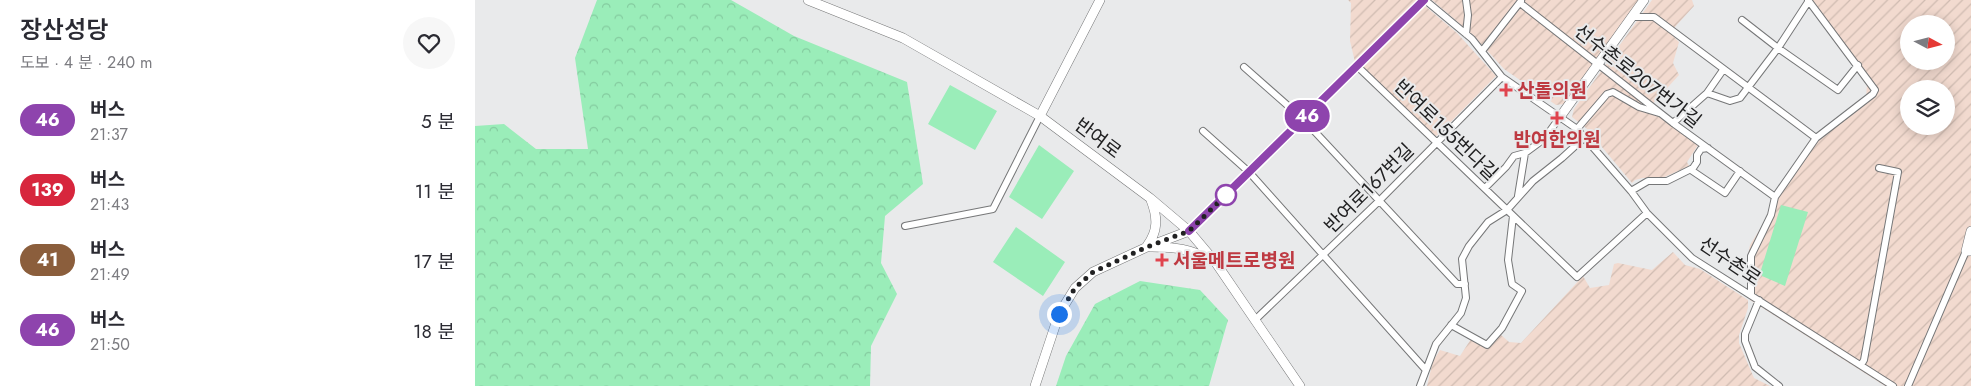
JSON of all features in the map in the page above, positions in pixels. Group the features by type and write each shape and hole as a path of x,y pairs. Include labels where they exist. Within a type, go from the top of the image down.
{"main road":[{"name":"반여로","path":"808,0 903,38 1040,116 1150,198 1189,231 1216,263 1300,386"},
{"path":"1040,116 1100,0"},
{"path":"1560,117 1644,0"},
{"path":"1147,247 1155,236 1156,213 1150,198"},
{"path":"1035,386 1059,314 1075,288 1093,272 1147,247 1189,231"},
{"path":"1969,251 1971,232"},
{"path":"1147,247 1176,247 1195,252 1216,263"}],"street":[{"path":"1189,231 1424,0"},
{"name":"선수촌로","path":"1424,0 1466,34 1502,77 1577,129 1631,190 1647,212 1692,258 1893,386"},
{"path":"1466,0 1468,15 1466,34"},
{"path":"1482,51 1521,1"},
{"name":"선수촌로207번가길","path":"1521,1 1659,113 1775,197"},
{"path":"1707,93 1729,101 1735,101 1740,98 1779,48 1808,1 1874,86 1873,94 1816,138 1775,197 1771,216 1751,256 1751,295"},
{"path":"1632,17 1654,17 1816,138"},
{"path":"1742,20 1838,90 1858,64"},
{"name":"반여로155번다길","path":"1357,66 1577,276 1647,212"},
{"path":"1244,67 1303,119 1457,284 1465,284"},
{"path":"1673,123 1707,93 1723,70"},
{"name":"반여로167번길","path":"1256,319 1379,201 1502,77"},
{"path":"1577,129 1607,94 1613,92 1647,111 1659,113"},
{"path":"905,226 993,209 1040,116"},
{"path":"1485,188 1506,168 1514,156 1525,153 1544,139 1560,117"},
{"path":"1203,131 1249,172 1425,369"},
{"path":"1420,386 1425,369 1432,359 1436,344 1461,313 1466,298 1462,259 1469,246 1488,222 1507,210 1533,181 1563,158 1585,137"},
{"path":"1631,190 1648,181 1667,181 1691,170 1697,162 1697,155 1701,149 1708,148"},
{"path":"1518,196 1525,153"},
{"path":"1861,365 1864,360 1898,172 1879,168"},
{"path":"1691,170 1725,193 1740,172"},
{"path":"1451,325 1487,345 1502,328 1521,291 1512,284 1507,260 1513,216"},
{"path":"1908,386 1969,251"},
{"path":"1759,300 1745,334 1745,341 1755,367 1779,386"}],"shaded area":[{"path":"1348,0 1418,0 1457,33 1496,76 1434,137 1365,69 1355,62 1350,41 1351,3"},
{"path":"1432,0 1639,0 1565,104 1556,105 1504,69 1474,36"},
{"path":"1652,0 1692,0 1694,6 1674,28 1674,37 1679,42 1673,63 1679,75 1648,109 1698,145 1687,162 1689,166 1660,179 1643,178 1632,183 1586,128 1572,117 1574,109"},
{"path":"1806,0 1971,0 1971,386 1885,386 1750,300 1747,261 1750,245 1765,221 1775,193 1823,130 1866,100 1867,84"},
{"path":"1673,252 1685,265 1700,269 1748,300 1748,308 1739,335 1739,343 1754,378 1770,386 1427,386 1433,361 1440,350 1460,356 1471,339 1489,348 1500,334 1509,342 1521,343 1583,276 1590,288 1609,285 1614,264 1618,263 1652,270"}],"green space":[{"path":"597,0 731,0 794,36 907,82 923,184 885,216 881,263 897,294 871,346 870,386 475,386 475,126 504,124 536,149 588,149 575,58"},
{"path":"950,85 997,111 975,150 928,124"},
{"path":"1039,145 1074,171 1042,219 1009,197"},
{"path":"1781,205 1808,212 1785,286 1762,276 1761,270"},
{"path":"1016,227 1065,262 1043,296 993,262"},
{"path":"1140,281 1200,290 1228,320 1209,386 1056,386 1066,356 1095,304"}],"bus line":[{"name":"46","path":"1189,231 1424,0"}],"place":[{"name":"산돌의원","path":"1506,90"},
{"name":"반여한의원","path":"1557,118"},
{"name":"서울메트로병원","path":"1162,260"}],"route":[{"path":"1059,314 1075,288 1093,272 1147,247 1189,231 1226,195"}]}
